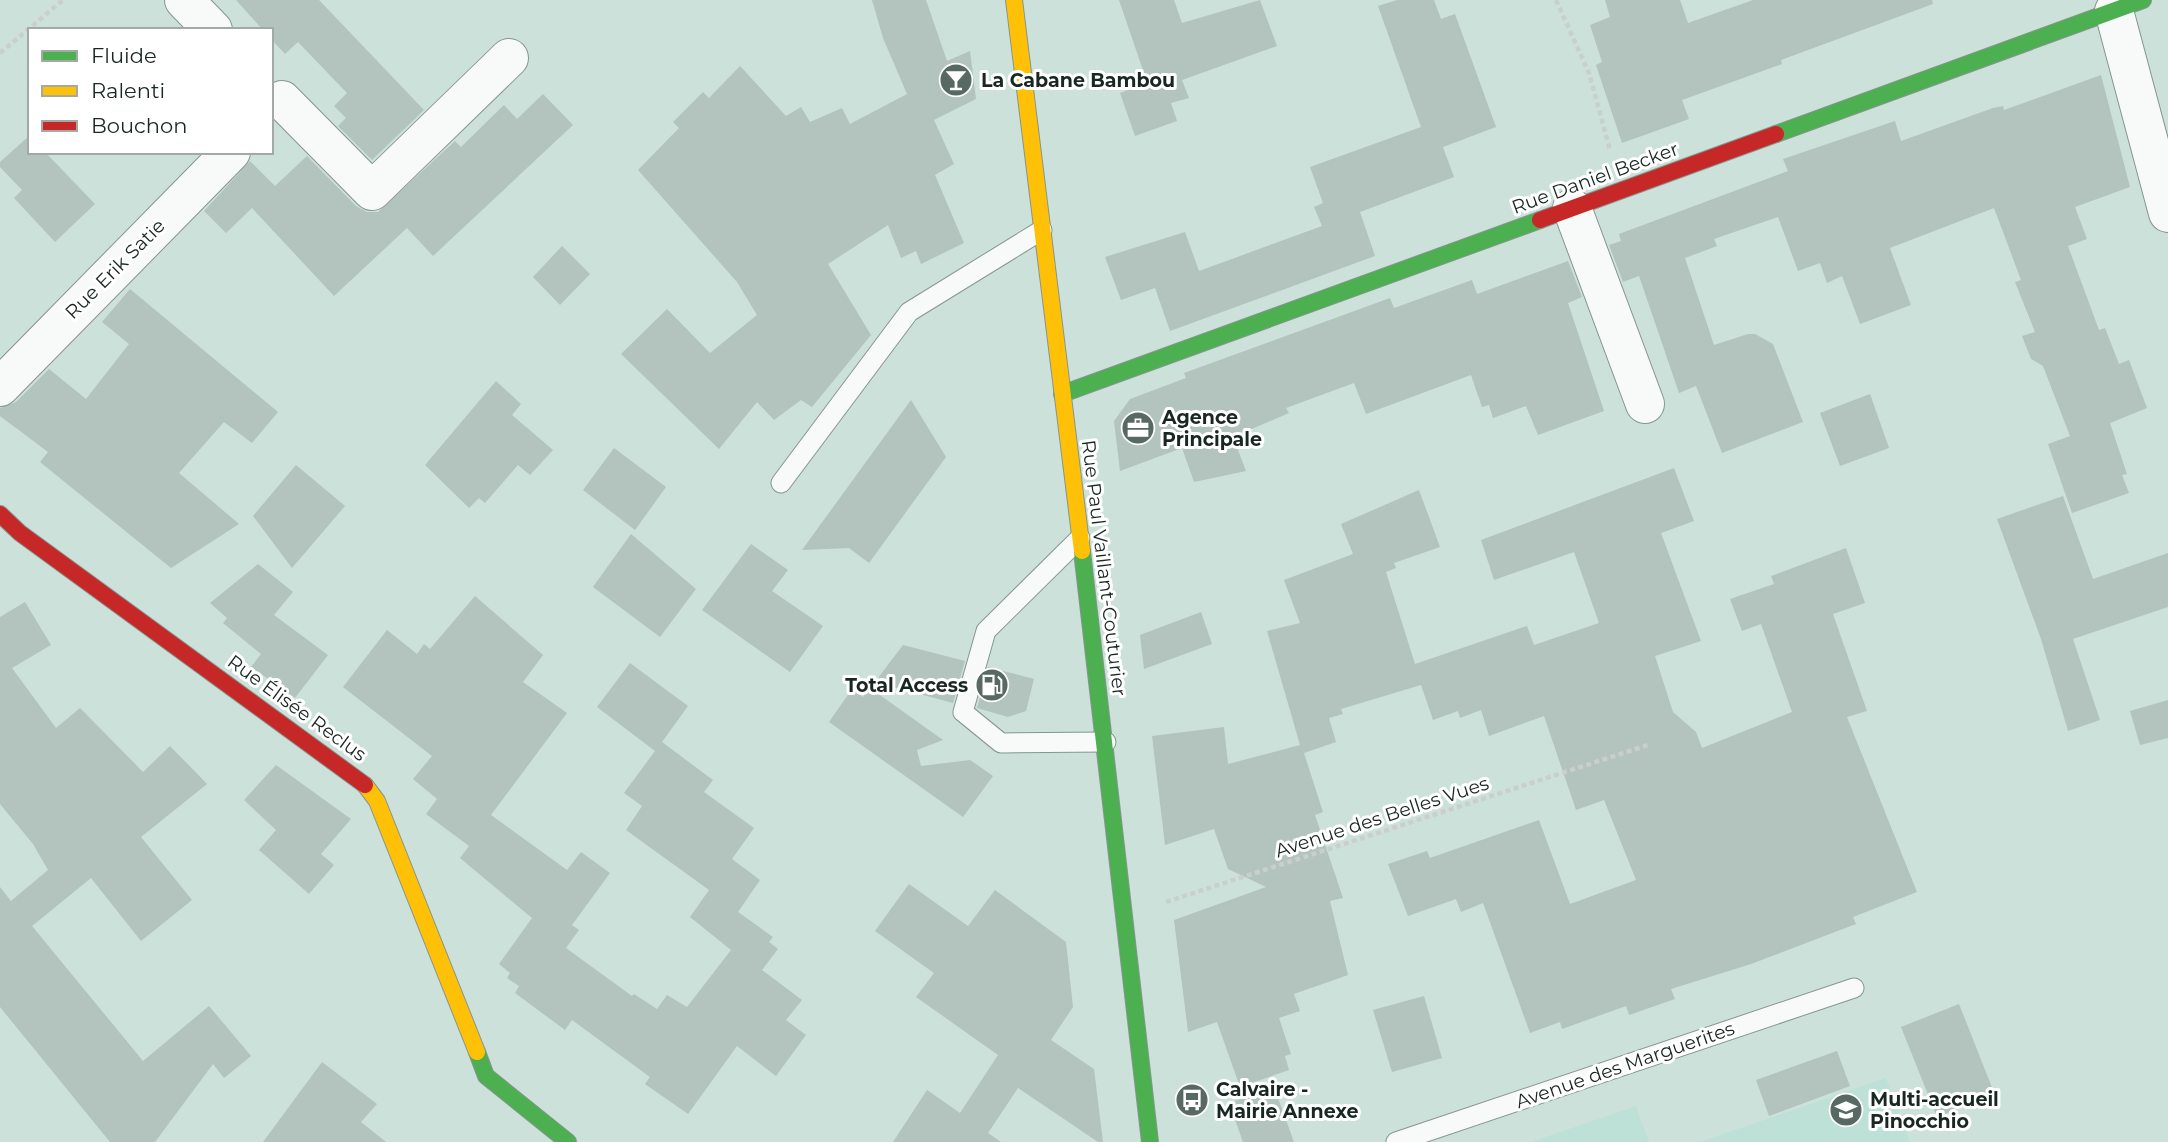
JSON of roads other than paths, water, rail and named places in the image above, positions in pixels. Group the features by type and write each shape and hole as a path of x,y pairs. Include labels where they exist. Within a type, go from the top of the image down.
{"street":[{"path":"184,0 211,28"},
{"name":"Rue Paul Vaillant-Couturier","path":"1014,0 1106,741 1150,1142"},
{"path":"2128,5 2168,213"},
{"name":"Rue Daniel Becker","path":"1062,394 2128,5"},
{"path":"275,100 372,191 509,58"},
{"name":"Rue Erik Satie","path":"0,387 229,154"},
{"path":"1572,208 1645,404"},
{"name":"Rue Élisée Reclus","path":"0,514 20,533 364,783 377,801 486,1076 568,1142"}],"lane":[{"path":"781,483 909,312 1042,230"},
{"path":"1080,538 986,631 963,712 1001,743 1106,741"},
{"name":"Avenue des Marguerites","path":"1396,1142 1854,988"}],"place":[{"name":"La Cabane Bambou","path":"956,80"},
{"name":"Agence Principale","path":"1138,428"},
{"name":"Total Access","path":"992,685"},
{"name":"Calvaire - Mairie Annexe","path":"1192,1100"},
{"name":"Multi-accueil Pinocchio","path":"1846,1110"}]}
